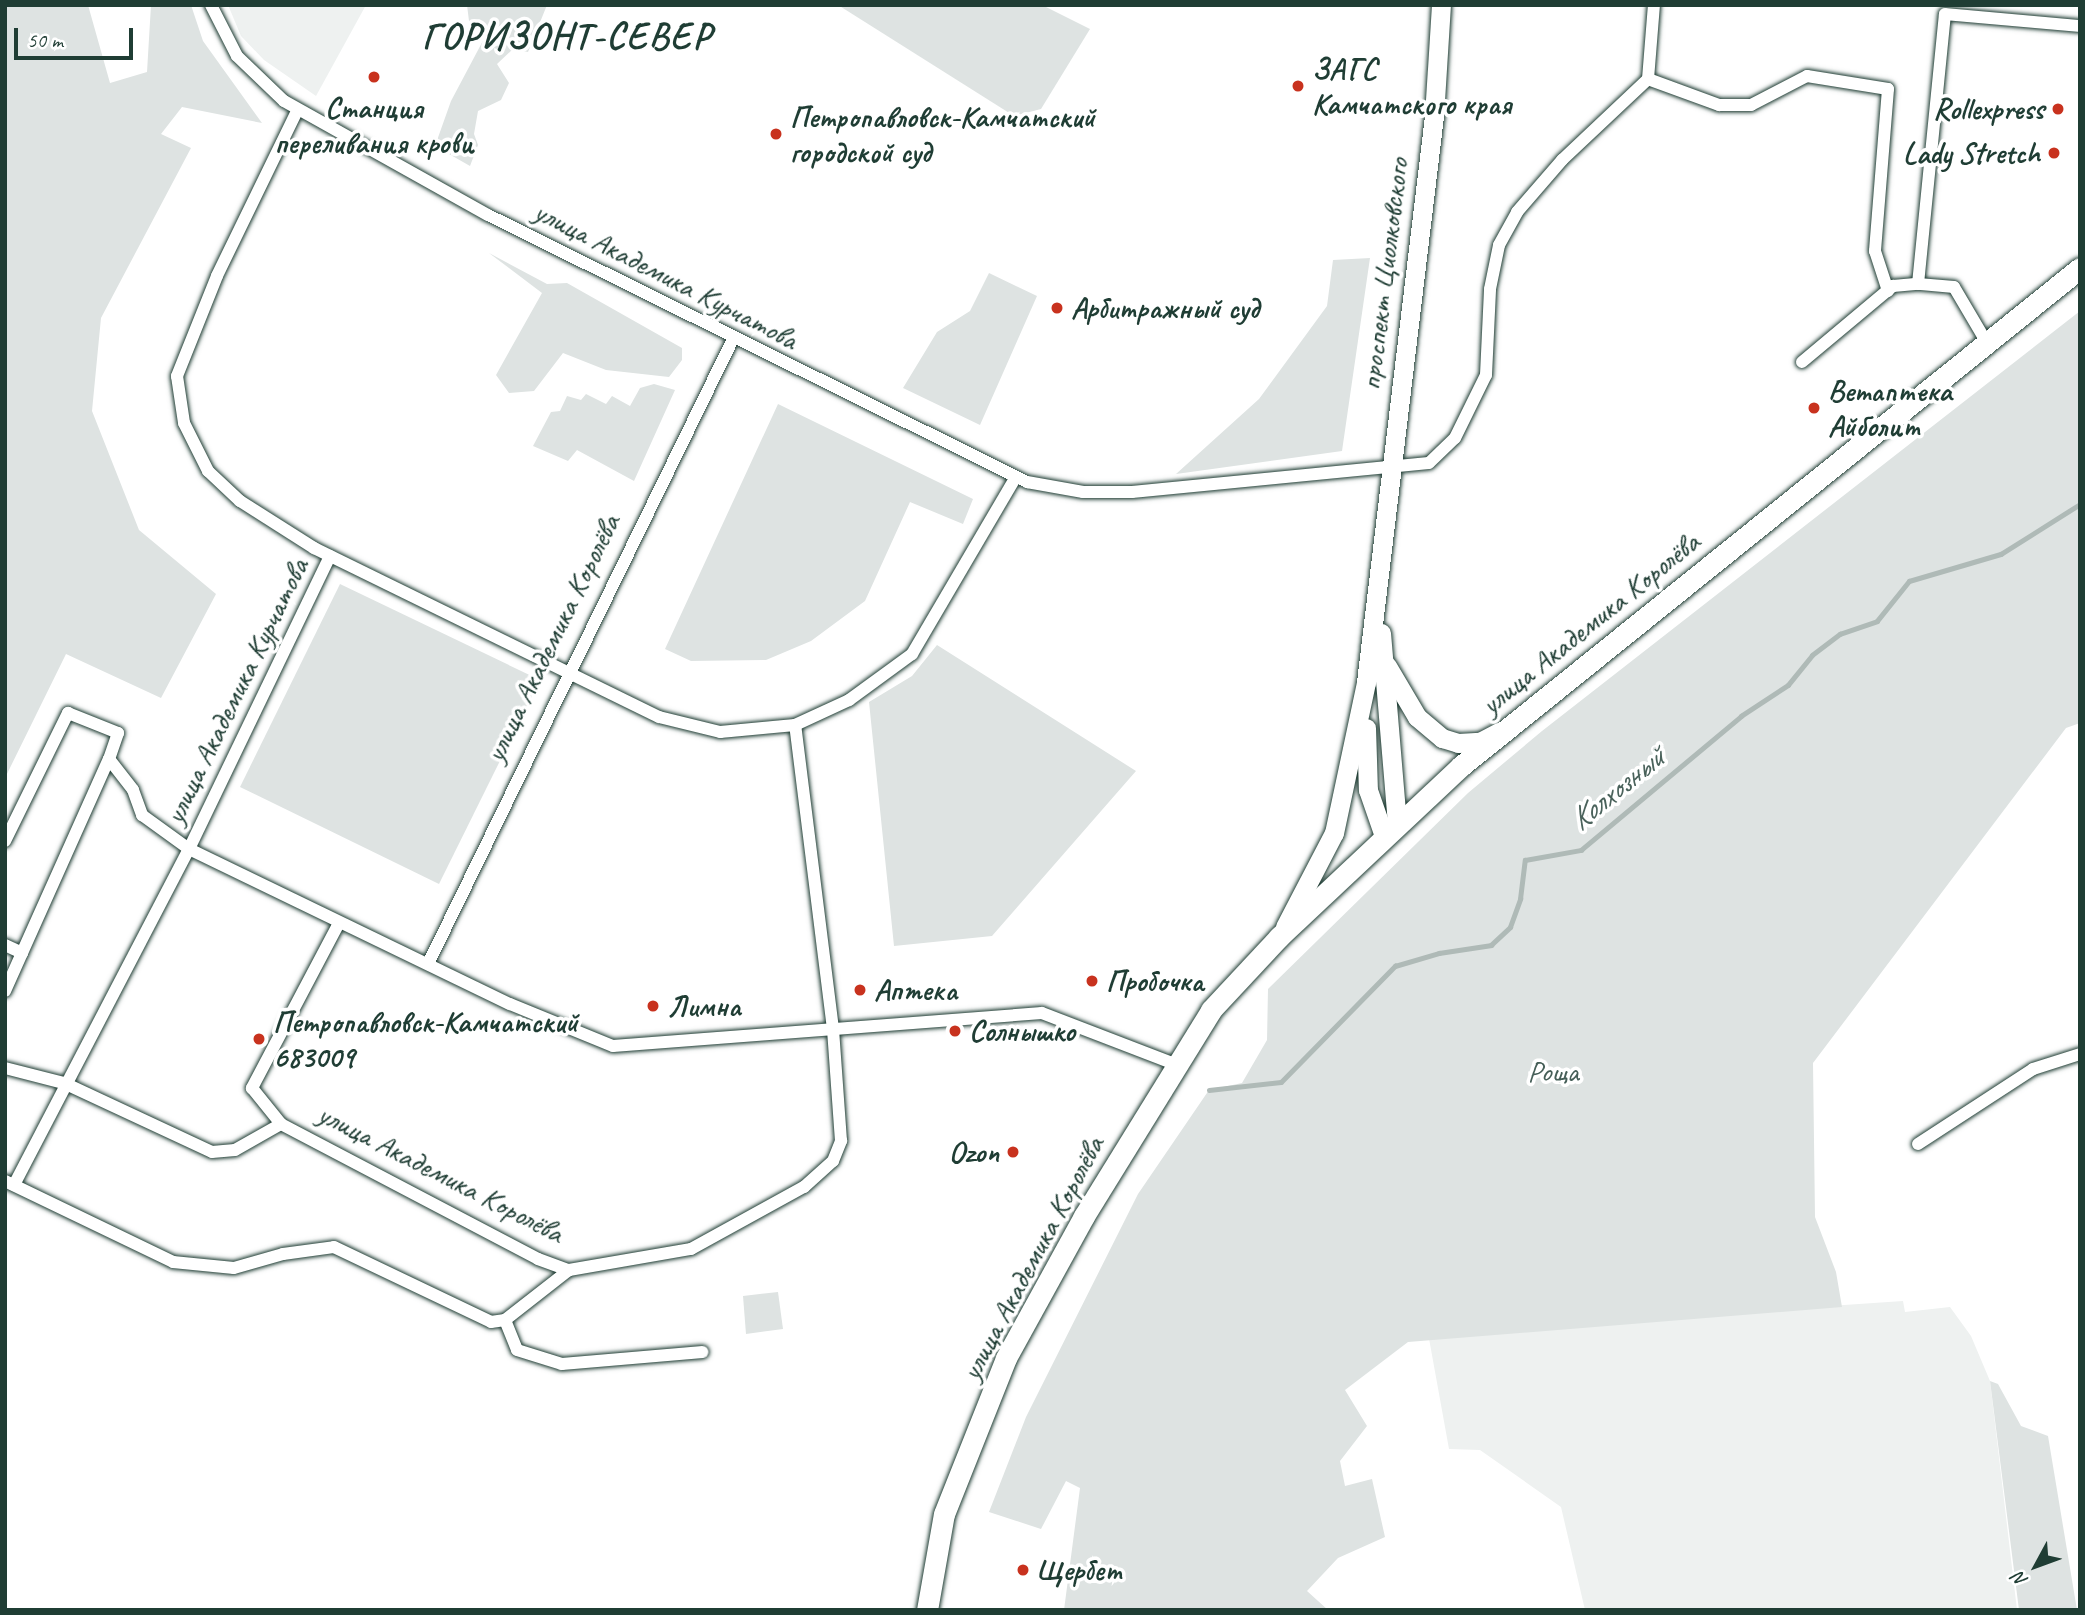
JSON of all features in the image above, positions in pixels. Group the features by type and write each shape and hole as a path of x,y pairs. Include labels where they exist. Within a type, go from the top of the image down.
{"main road":[{"name":"проспект Циолковского","path":"1279,937 1334,834 1366,681 1379,600 1389,466 1434,116 1441,5"},
{"name":"улица Академика Королёва","path":"927,1610 944,1514 1006,1358 1175,1064 1211,1010 1279,937 1390,829 1503,730 2080,268"},
{"name":"проспект Циолковского","path":"1379,600 1390,829"},
{"path":"1383,659 1417,717 1442,738 1458,743 1480,742 1503,730"},
{"name":"проспект Циолковского","path":"1366,681 1368,790 1390,829"}],"street":[{"name":"улица Академика Курчатова","path":"211,5 237,56 297,111 733,340 1016,477 1071,491 1132,492 1389,466"},
{"path":"1389,466 1429,463 1455,438 1486,374 1490,289 1499,245 1517,212 1562,160 1648,79 1654,5"},
{"path":"1918,284 1945,14 2080,26"},
{"path":"1648,79 1719,105 1751,105 1807,76 1888,89 1875,251 1888,290"},
{"name":"улица Академика Курчатова","path":"297,111 217,276 177,376 184,423 208,471 240,501 330,556 659,717 720,732 795,725 849,700 912,654 1016,477"},
{"path":"1802,362 1888,290 1918,284 1954,288 1987,342"},
{"name":"улица Академика Королёва","path":"428,964 568,671 733,340"},
{"name":"улица Академика Курчатова","path":"330,556 189,849 10,1183 173,1262 234,1268 283,1254 334,1247 491,1322 505,1320"},
{"path":"5,841 68,713 118,733 109,760 5,991"},
{"name":"улица Академика Королёва","path":"281,1125 538,1259 569,1270 691,1249 804,1187 833,1161 841,1140 833,1029 795,725"},
{"path":"109,760 133,790 142,815 189,849"},
{"name":"улица Академика Курчатова","path":"189,849 339,923"},
{"path":"5,1068 64,1083 212,1152 235,1150 281,1125 252,1088 339,923 613,1046 1042,1013 1175,1064"},
{"path":"5,945 22,953"},
{"path":"1918,1144 2033,1069 2080,1054"},
{"path":"569,1270 505,1320 517,1350 562,1364 702,1352"}],"shaded area":[{"path":"228,5 366,5 316,96 264,60 241,36"},
{"path":"1903,1301 1905,1312 1950,1307 1971,1336 1990,1381 2017,1610 1585,1610 1561,1507 1480,1450 1449,1449 1428,1333"}],"green space":[{"path":"5,5 88,5 110,83 147,72 151,5 191,5 203,41 262,123 182,107 161,134 191,148 101,318 92,411 139,530 216,594 161,698 66,654 5,778"},
{"path":"467,5 547,5 528,52 513,49 497,64 509,83 501,100 478,111 474,134 478,145 470,166 435,146 451,101 486,35 469,21"},
{"path":"838,5 1042,5 1090,29 1041,109 1014,116"},
{"path":"489,253 547,284 567,283 682,348 682,360 669,377 606,370 563,353 534,391 509,393 496,375 542,293"},
{"path":"1370,258 1342,451 1176,474 1259,399 1327,306 1333,260"},
{"path":"989,273 1037,296 980,425 903,388 937,332 970,311"},
{"name":"Роща","path":"2080,311 2080,723 2066,728 1813,1063 1815,1217 1836,1272 1842,1307 1408,1342 1345,1390 1367,1426 1340,1461 1345,1486 1372,1479 1385,1537 1338,1558 1307,1591 1328,1610 1064,1610 1080,1488 1066,1481 1041,1529 989,1512 1026,1417 1138,1194 1209,1090 1242,1083 1267,1040 1268,989 1468,793 1542,731"},
{"path":"654,384 675,390 634,481 577,450 568,461 533,446 551,412 560,411 567,396 581,400 586,394 606,404 612,396 630,406 640,388"},
{"path":"778,404 973,499 963,524 910,502 865,601 811,641 766,660 691,661 665,649"},
{"path":"340,584 540,680 439,884 240,787"},
{"path":"937,645 1136,771 992,936 894,946 869,702 912,676"},
{"path":"778,1292 783,1329 746,1334 743,1296"},
{"path":"1990,1381 1998,1384 2021,1426 2048,1436 2077,1610 2019,1610"}],"waterway":[{"name":"Колхозный","path":"1209,1090 1281,1082 1395,966 1439,953 1491,945 1510,927 1520,899 1525,860 1581,850 1741,716 1788,685 1812,655 1840,634 1877,621 1909,581 2001,554 2080,504"}],"place":[{"name":"Станция переливания крови","path":"374,77"},
{"name":"ЗАГС Камчатского края","path":"1298,86"},
{"name":"Rollexpress","path":"2058,109"},
{"name":"Петропавловск-Камчатский городской суд","path":"776,134"},
{"name":"Lady Stretch","path":"2054,153"},
{"name":"Арбитражный суд","path":"1057,308"},
{"name":"Ветаптека Айболит","path":"1814,408"},
{"name":"Пробочка","path":"1092,981"},
{"name":"Аптека","path":"860,990"},
{"name":"Лимна","path":"653,1006"},
{"name":"Солнышко","path":"955,1031"},
{"name":"Петропавловск-Камчатский 683009","path":"259,1039"},
{"name":"Ozon","path":"1013,1152"},
{"name":"Щербет","path":"1023,1570"}],"district":[{"name":"ГОРИЗОНТ-СЕВЕР","path":"567,36"}]}
